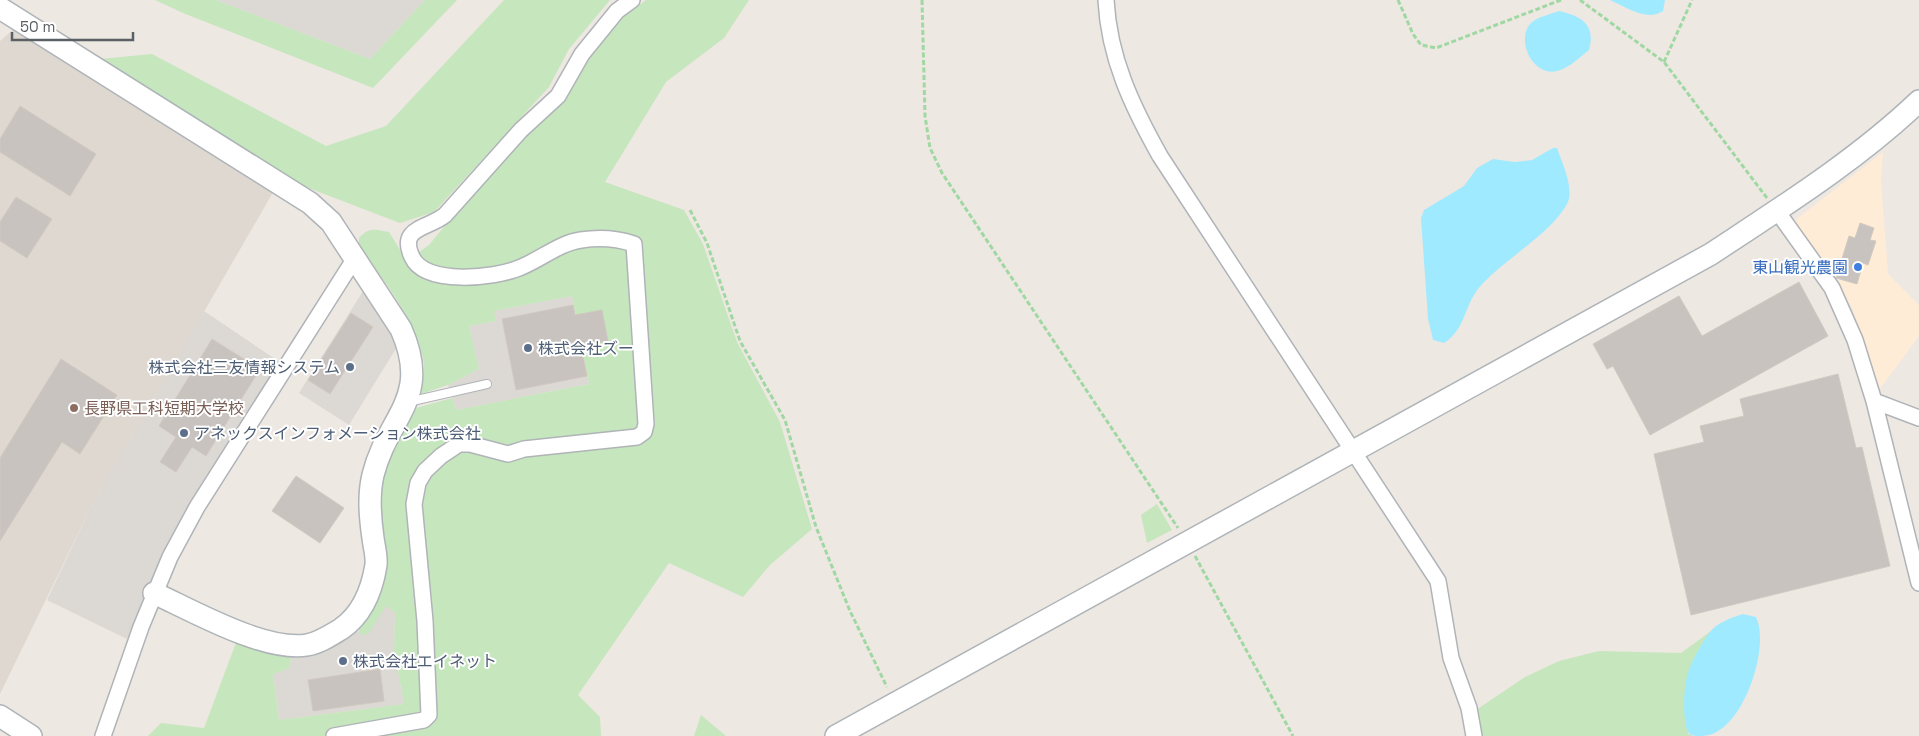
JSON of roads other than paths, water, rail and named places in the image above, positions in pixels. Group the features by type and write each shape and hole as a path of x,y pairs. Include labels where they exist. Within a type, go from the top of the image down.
{"street":[{"path":"3,0 0,6 310,203 331,222 401,329 409,347 411,379 406,403 381,452 373,474 369,498 376,562 372,583 364,605 352,622 329,637 308,645 282,645 234,629 154,593"},
{"path":"334,736 424,720 429,714 425,621 414,504 418,483 425,471 441,456 459,444 470,444 508,454 524,449 637,437 644,432 646,424 634,244 621,239 600,237 579,240 520,268 494,276 438,275 422,270 413,260 408,250 408,238 414,230 435,224 445,215 521,130 558,96 582,54 616,11 632,0"},
{"path":"1106,0 1107,20 1117,66 1135,111 1160,156 1438,581 1452,658 1469,708 1474,736"},
{"path":"836,736 860,730 895,703 1355,452 1711,254 1777,211 1892,126 1919,101"},
{"path":"1777,211 1817,266 1840,304 1855,340 1874,401 1919,583"},
{"path":"103,736 154,593 197,507 355,258"},
{"path":"1874,401 1919,418"},
{"path":"0,716 31,736"}],"lane":[{"path":"406,403 487,384"}],"water":[{"path":"1610,0 1665,0 1663,11 1650,15 1636,12"},
{"path":"1559,11 1574,16 1585,23 1589,28 1591,41 1589,50 1574,62 1561,70 1548,71 1534,63 1529,56 1525,39 1531,23 1540,17"},
{"path":"1553,148 1557,148 1569,184 1570,191 1567,204 1550,226 1499,268 1478,289 1460,325 1451,338 1444,343 1433,340 1428,319 1421,218 1424,210 1464,186 1477,168 1493,159 1515,162 1532,160"},
{"path":"1743,614 1756,617 1760,631 1760,648 1750,688 1741,706 1729,722 1716,732 1702,736 1691,735 1686,725 1684,697 1687,676 1691,665 1703,642 1713,629 1725,621"}],"place":[{"name":"東山観光農園","path":"1858,267"},
{"name":"株式会社ズー","path":"528,348"},
{"name":"株式会社三友情報システム","path":"350,367"},
{"name":"長野県工科短期大学校","path":"74,408"},
{"name":"アネックスインフォメーション株式会社","path":"184,433"},
{"name":"株式会社エイネット","path":"343,661"}]}
